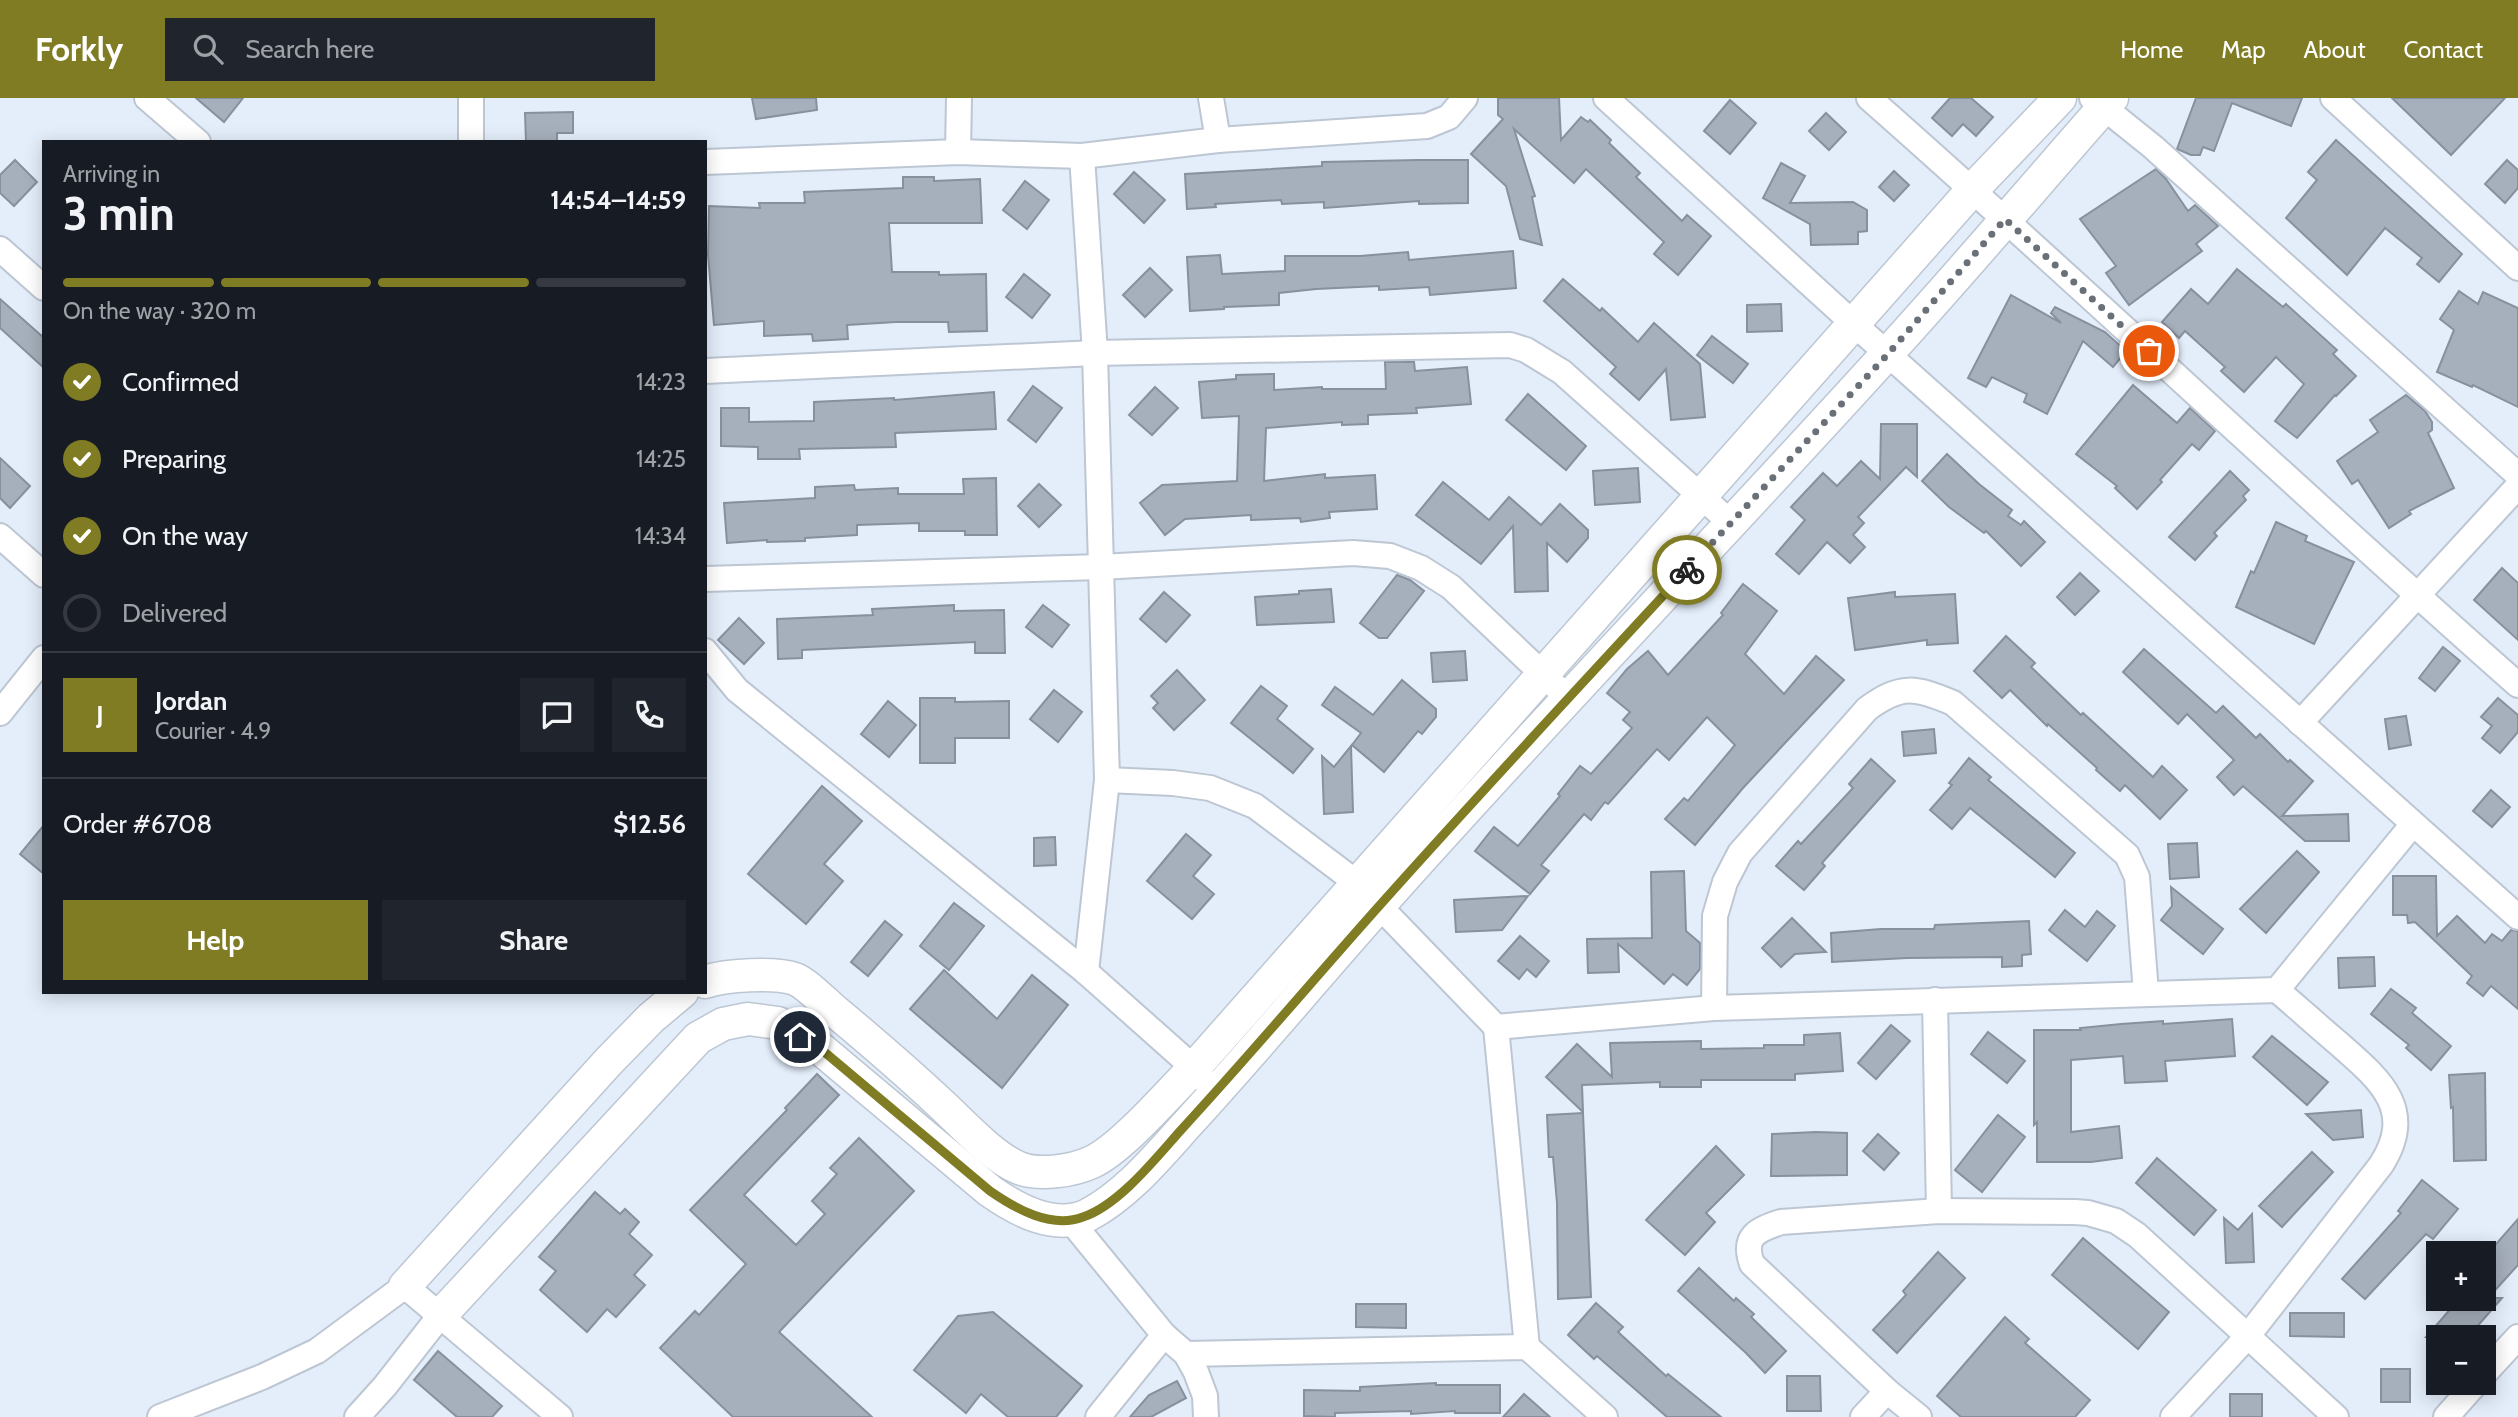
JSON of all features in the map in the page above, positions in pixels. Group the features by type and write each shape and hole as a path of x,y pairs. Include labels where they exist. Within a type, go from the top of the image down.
{"street":[{"path":"147,98 196,140"},
{"path":"471,98 471,140"},
{"path":"958,152 959,98"},
{"path":"1211,98 1217,140"},
{"path":"707,162 958,152 1082,156 1217,140 1427,127 1449,117 1465,98"},
{"path":"1606,98 1854,324 2518,917"},
{"path":"1869,98 1973,189 2518,685"},
{"path":"707,981 749,975 796,979 1012,1164 1022,1169 1053,1171 1074,1168 1096,1160 1126,1136 1194,1068 1973,189 2060,98"},
{"path":"2333,98 2518,268"},
{"path":"357,1417 439,1317 698,1038 723,1024 748,1019 778,1023 822,1050 990,1191 1013,1207 1049,1219 1070,1220 1083,1217 1115,1197 1157,1157 1216,1093 1380,905 1568,698 1888,354 2103,101 2518,475"},
{"path":"1082,156 1095,353 1107,780 1086,972"},
{"path":"0,249 42,286"},
{"path":"707,370 1095,353 1510,345 1526,349 1562,372 1731,523"},
{"path":"2300,723 2518,486"},
{"path":"0,536 42,573"},
{"path":"707,579 1101,567 1353,553 1390,556 1421,568 1451,587 1568,698"},
{"path":"707,653 737,690 1086,972 1194,1068 1216,1093"},
{"path":"0,713 42,660"},
{"path":"1714,1007 1715,916 1725,882 1740,853 1867,709 1886,695 1908,690 1933,694 1953,703 2127,855 2137,877 2146,993"},
{"path":"1107,780 1173,783 1210,788 1255,806 1357,883 1496,1027 1527,1347 1605,1417"},
{"path":"2277,990 2413,824"},
{"path":"1496,1027 1714,1007 2277,990 2373,1074 2388,1091 2396,1116 2396,1132 2381,1165 2247,1337 2173,1417"},
{"path":"160,1417 262,1377 317,1351 405,1286 609,1061 650,1018 680,994"},
{"path":"1934,1000 1939,1211"},
{"path":"1919,1417 1887,1391 1752,1264 1748,1253 1750,1239 1759,1229 1781,1222 1939,1211 2075,1212 2088,1213 2116,1222 2137,1235 2336,1417"},
{"path":"1070,1220 1164,1335 1186,1354 1205,1396 1206,1417"},
{"path":"405,1286 560,1417"},
{"path":"1098,1417 1164,1335"},
{"path":"2496,1361 2518,1336"},
{"path":"1186,1354 1527,1347"},
{"path":"1863,1417 1887,1391"},
{"path":"2446,1417 2465,1395"}],"building":[{"path":"196,98 243,98 224,122"},
{"path":"752,98 816,98 817,110 756,119"},
{"path":"1498,98 1559,98 1561,140 1581,117 1588,122 1590,120 1640,173 1636,177 1682,221 1687,215 1711,236 1678,275 1654,254 1664,242 1586,169 1574,183 1514,129 1535,196 1532,197 1542,245 1520,239 1506,186 1471,154 1503,119 1498,115"},
{"path":"1950,98 1971,98 1993,117 1976,136 1963,124 1952,136 1932,118"},
{"path":"2196,98 2302,98 2291,126 2232,103 2214,151 2203,147 2200,155 2191,155 2177,149"},
{"path":"2392,98 2505,98 2451,155"},
{"path":"1730,100 1756,123 1730,154 1704,131"},
{"path":"573,112 573,133 557,133 557,140 526,140 525,113"},
{"path":"1826,113 1846,132 1829,150 1809,131"},
{"path":"2336,140 2462,254 2439,282 2417,264 2422,258 2385,228 2347,275 2286,218 2317,180 2308,172"},
{"path":"15,160 37,182 14,206 0,193 0,175"},
{"path":"1468,160 1468,203 1419,204 1419,201 1324,208 1324,202 1282,204 1281,200 1215,204 1216,207 1187,209 1185,174 1322,166 1322,162"},
{"path":"2507,160 2518,170 2518,188 2505,203 2485,184"},
{"path":"1781,163 1805,176 1790,203 1853,202 1867,210 1867,231 1858,232 1858,244 1811,245 1810,224 1763,198"},
{"path":"2156,169 2188,211 2195,205 2218,226 2196,244 2202,251 2129,305 2106,273 2116,266 2080,219"},
{"path":"1894,171 1909,185 1894,201 1879,187"},
{"path":"1134,172 1165,200 1144,223 1114,194"},
{"path":"903,177 934,177 934,181 980,179 982,223 889,223 892,272 986,274 987,331 949,332 948,322 896,322 847,325 848,339 813,341 812,334 764,336 764,321 714,325 708,255 709,206 760,208 759,203 805,203 804,192 903,188"},
{"path":"1025,181 1049,200 1027,229 1003,210"},
{"path":"1513,251 1516,288 1430,295 1429,287 1379,290 1379,286 1316,289 1279,293 1279,305 1190,311 1187,257 1220,255 1222,274 1285,271 1285,256 1360,256 1408,252 1409,260"},
{"path":"1150,268 1172,290 1145,317 1123,295"},
{"path":"2237,269 2283,307 2286,304 2337,350 2333,354 2356,376 2335,395 2297,438 2275,421 2304,384 2276,357 2244,392 2221,371 2225,367 2185,331 2179,338 2162,322 2191,289 2208,304"},
{"path":"1024,274 1050,295 1032,318 1006,297"},
{"path":"1563,279 1600,311 1602,308 1638,342 1654,323 1700,364 1705,417 1671,420 1666,369 1639,400 1610,374 1616,367 1544,301"},
{"path":"2459,291 2478,304 2483,292 2518,308 2518,407 2473,385 2472,387 2437,372 2454,330 2440,319"},
{"path":"2011,295 2061,323 2051,313 2055,307 2105,332 2126,351 2113,367 2083,341 2047,414 2024,402 2027,394 1992,377 1986,387 1968,378"},
{"path":"0,299 42,336 42,366 0,328"},
{"path":"1781,304 1782,331 1747,332 1747,305"},
{"path":"1712,336 1748,364 1733,383 1697,355"},
{"path":"1385,362 1414,362 1415,371 1467,367 1471,404 1416,408 1417,413 1368,415 1368,424 1342,425 1342,422 1266,428 1264,481 1325,474 1325,478 1375,475 1377,509 1329,512 1330,518 1301,522 1300,518 1251,520 1251,515 1185,519 1165,535 1140,503 1162,485 1237,481 1239,416 1202,418 1199,382 1236,379 1236,375 1274,374 1274,390 1322,387 1386,389"},
{"path":"2133,385 2177,423 2190,408 2215,431 2199,450 2192,444 2137,509 2115,488 2117,486 2076,454"},
{"path":"1033,386 1062,408 1036,442 1008,420"},
{"path":"1155,387 1178,408 1152,435 1129,415"},
{"path":"994,392 996,429 895,433 896,447 799,449 800,459 758,459 758,447 721,446 721,408 749,408 749,422 814,421 814,402 894,400"},
{"path":"1528,394 1586,446 1566,470 1506,420"},
{"path":"2406,395 2425,411 2432,422 2432,430 2428,433 2454,488 2409,511 2411,514 2389,528 2358,480 2352,484 2337,461 2378,432 2370,420"},
{"path":"1881,424 1917,424 1917,477 1906,467 1858,517 1864,523 1853,535 1865,547 1850,563 1827,542 1799,574 1776,554 1805,520 1791,507 1823,473 1837,486 1861,461 1880,479"},
{"path":"1947,454 2012,510 2008,516 2021,525 2024,521 2045,542 2021,566 1986,531 1984,533 1949,507 1922,481"},
{"path":"0,458 30,486 10,508 0,498"},
{"path":"1638,468 1640,502 1595,505 1593,471"},
{"path":"2230,471 2249,490 2243,496 2246,500 2214,533 2217,536 2195,560 2169,537"},
{"path":"996,478 997,535 965,535 965,531 919,531 919,523 857,525 857,535 805,538 805,541 727,543 724,503 815,498 815,487 854,485 855,490 898,488 898,494 964,494 963,479"},
{"path":"1443,482 1489,520 1509,497 1541,525 1560,504 1588,530 1588,538 1567,562 1547,543 1548,591 1515,592 1513,526 1481,564 1416,515"},
{"path":"1039,484 1061,505 1039,527 1018,506"},
{"path":"2276,522 2307,536 2305,541 2354,562 2314,644 2236,607"},
{"path":"2502,568 2518,583 2518,640 2474,600"},
{"path":"2080,573 2099,591 2075,615 2057,597"},
{"path":"1397,575 1410,580 1424,591 1387,638 1379,638 1360,623"},
{"path":"1743,584 1777,611 1745,654 1784,694 1816,656 1844,680 1743,788 1695,845 1665,819 1684,798 1688,801 1735,745 1707,717 1669,760 1657,749 1591,820 1584,814 1541,865 1549,871 1530,894 1475,851 1494,827 1518,846 1560,796 1558,794 1580,766 1591,774 1632,728 1623,720 1630,712 1607,693 1627,669 1648,651 1668,675 1723,615 1721,613"},
{"path":"1331,589 1334,622 1257,625 1255,597"},
{"path":"1164,592 1190,615 1166,642 1140,619"},
{"path":"1895,592 1895,597 1955,594 1958,643 1927,645 1927,640 1855,650 1848,598"},
{"path":"954,605 954,611 1004,610 1005,653 975,653 975,642 802,650 802,658 778,659 777,619 873,615 872,609"},
{"path":"1043,605 1069,625 1052,647 1026,627"},
{"path":"739,618 764,643 744,664 718,640"},
{"path":"2006,636 2035,663 2031,667 2081,715 2083,713 2153,777 2162,766 2187,790 2160,819 2125,785 2120,791 2010,690 2002,698 1974,671"},
{"path":"2443,647 2460,661 2435,691 2419,678"},
{"path":"2144,649 2216,713 2223,706 2256,738 2260,734 2288,762 2290,760 2313,781 2282,816 2348,814 2349,841 2305,841 2243,786 2234,795 2217,777 2234,760 2187,714 2178,724 2123,672"},
{"path":"1465,651 1467,680 1433,682 1431,653"},
{"path":"1177,670 1205,700 1174,730 1153,708 1158,703 1151,696"},
{"path":"1402,680 1436,709 1436,717 1422,734 1418,731 1384,772 1352,745 1361,733 1322,705 1335,687 1373,715"},
{"path":"1261,686 1287,706 1277,719 1313,749 1293,773 1231,723"},
{"path":"1054,690 1082,712 1058,742 1030,719"},
{"path":"920,698 955,698 955,702 1009,701 1009,738 955,738 955,763 920,763"},
{"path":"2498,698 2518,715 2518,732 2500,753 2482,738 2492,726 2481,717"},
{"path":"888,701 916,725 889,757 861,734"},
{"path":"2406,716 2411,745 2389,749 2385,719"},
{"path":"1934,729 1936,753 1904,756 1902,732"},
{"path":"1351,746 1353,812 1324,814 1322,756 1334,767"},
{"path":"1969,758 1991,777 1988,780 2075,853 2055,877 1970,808 1952,829 1930,810 1952,785 1949,783"},
{"path":"1871,759 1895,781 1822,863 1825,866 1804,890 1776,866 1798,841 1801,844 1853,788 1849,784"},
{"path":"822,786 862,821 824,864 843,881 806,924 748,874"},
{"path":"2491,790 2510,807 2492,827 2473,811"},
{"path":"42,827 42,872 20,854"},
{"path":"1186,834 1211,855 1193,876 1214,894 1192,919 1147,881"},
{"path":"1055,837 1056,865 1034,866 1034,838"},
{"path":"2197,843 2199,877 2170,879 2168,844"},
{"path":"2297,851 2319,872 2266,933 2240,909"},
{"path":"1684,871 1686,931 1700,943 1700,969 1687,985 1673,974 1664,984 1618,944 1619,972 1588,973 1587,939 1652,938 1651,872"},
{"path":"2393,876 2436,876 2437,936 2457,916 2485,943 2492,934 2502,941 2511,930 2518,931 2518,1009 2491,986 2483,996 2467,983 2472,976 2415,922 2408,923 2407,915 2393,915"},
{"path":"2171,887 2223,929 2203,954 2161,920 2172,906"},
{"path":"1528,896 1502,930 1456,932 1454,900"},
{"path":"954,903 984,926 949,970 920,946"},
{"path":"2065,910 2085,927 2097,911 2115,926 2087,961 2049,930"},
{"path":"1792,918 1826,952 1795,954 1781,967 1762,948"},
{"path":"885,921 902,935 868,976 851,962"},
{"path":"2029,921 2031,954 2022,955 2022,966 2002,967 2002,957 1832,962 1831,933 1934,929 1935,925"},
{"path":"1520,936 1549,961 1536,977 1527,969 1519,979 1498,961"},
{"path":"2374,957 2375,986 2339,988 2338,958"},
{"path":"944,970 997,1019 1032,975 1068,1005 1002,1088 910,1009"},
{"path":"2391,989 2416,1008 2412,1013 2451,1046 2431,1070 2406,1048 2409,1045 2371,1014"},
{"path":"2232,1019 2235,1056 2165,1061 2167,1081 2125,1083 2123,1056 2071,1060 2071,1132 2119,1126 2122,1158 2091,1162 2037,1162 2037,1122 2034,1125 2034,1030 2081,1030 2080,1028 2121,1024"},
{"path":"1891,1025 1910,1041 1876,1079 1858,1063"},
{"path":"1988,1032 2025,1061 2007,1083 1971,1054"},
{"path":"1840,1033 1843,1071 1795,1074 1795,1080 1701,1080 1701,1087 1660,1087 1660,1082 1582,1085 1583,1112 1546,1077 1577,1044 1612,1077 1610,1043 1701,1041 1701,1049 1764,1048 1764,1045 1804,1045 1804,1035"},
{"path":"2272,1036 2328,1082 2307,1105 2253,1057"},
{"path":"2485,1073 2486,1160 2454,1161 2453,1107 2451,1108 2449,1075"},
{"path":"817,1074 839,1095 744,1195 796,1245 825,1214 812,1201 837,1174 830,1168 859,1138 914,1191 779,1332 872,1417 733,1417 660,1348 695,1311 699,1315 746,1264 690,1210 787,1110 785,1108"},
{"path":"2361,1110 2363,1137 2333,1140 2306,1114"},
{"path":"1583,1113 1591,1297 1558,1299 1557,1203 1553,1157 1549,1157 1547,1115"},
{"path":"1998,1115 2025,1137 1982,1192 1955,1170"},
{"path":"1847,1133 1847,1175 1771,1176 1772,1134"},
{"path":"1878,1134 1899,1153 1884,1170 1863,1151"},
{"path":"1716,1146 1744,1175 1706,1213 1715,1222 1685,1255 1646,1220"},
{"path":"2312,1152 2333,1172 2282,1227 2259,1206"},
{"path":"2157,1158 2216,1210 2194,1235 2136,1183"},
{"path":"2422,1180 2458,1209 2433,1239 2426,1234 2365,1299 2342,1279 2401,1213 2398,1211"},
{"path":"595,1192 620,1214 625,1209 639,1222 629,1234 652,1255 634,1275 645,1285 616,1317 607,1309 587,1332 540,1290 556,1271 539,1257"},
{"path":"2252,1214 2254,1262 2226,1263 2224,1218 2238,1230"},
{"path":"2518,1219 2518,1265 2496,1289 2496,1244"},
{"path":"2083,1238 2169,1312 2138,1349 2052,1275"},
{"path":"1938,1252 1965,1278 1897,1353 1873,1330 1906,1295 1903,1291"},
{"path":"1699,1268 1734,1301 1736,1298 1754,1314 1751,1317 1786,1351 1765,1373 1678,1291"},
{"path":"1596,1303 1623,1327 1618,1332 1666,1376 1668,1374 1721,1417 1667,1417 1597,1356 1594,1359 1568,1335"},
{"path":"1356,1304 1406,1304 1406,1328 1356,1327"},
{"path":"2449,1311 2491,1311 2478,1325 2436,1325"},
{"path":"993,1312 1082,1386 1056,1417 1008,1417 981,1394 966,1413 914,1370 958,1316"},
{"path":"2290,1313 2344,1313 2344,1337 2290,1336"},
{"path":"2005,1317 2029,1339 2025,1343 2090,1400 2075,1417 1961,1417 1937,1396"},
{"path":"438,1351 502,1406 492,1417 457,1417 414,1380"},
{"path":"2381,1369 2410,1369 2410,1402 2381,1402"},
{"path":"1787,1376 1820,1376 1821,1411 1787,1411"},
{"path":"1177,1381 1186,1398 1151,1417 1130,1417 1149,1395"},
{"path":"1436,1383 1500,1385 1500,1413 1455,1411 1411,1414 1411,1411 1335,1413 1335,1417 1304,1416 1304,1390 1360,1391 1360,1387"},
{"path":"1524,1394 1550,1417 1503,1417"},
{"path":"2230,1394 2262,1394 2262,1417 2230,1417"}],"way so far":[{"path":"1687,570 1888,354 2005,219 2149,351"}],"route":[{"path":"800,1037 822,1050 876,1093 990,1191 1013,1207 1049,1219 1070,1220 1094,1212 1115,1197 1157,1157 1380,905 1687,570"}]}
